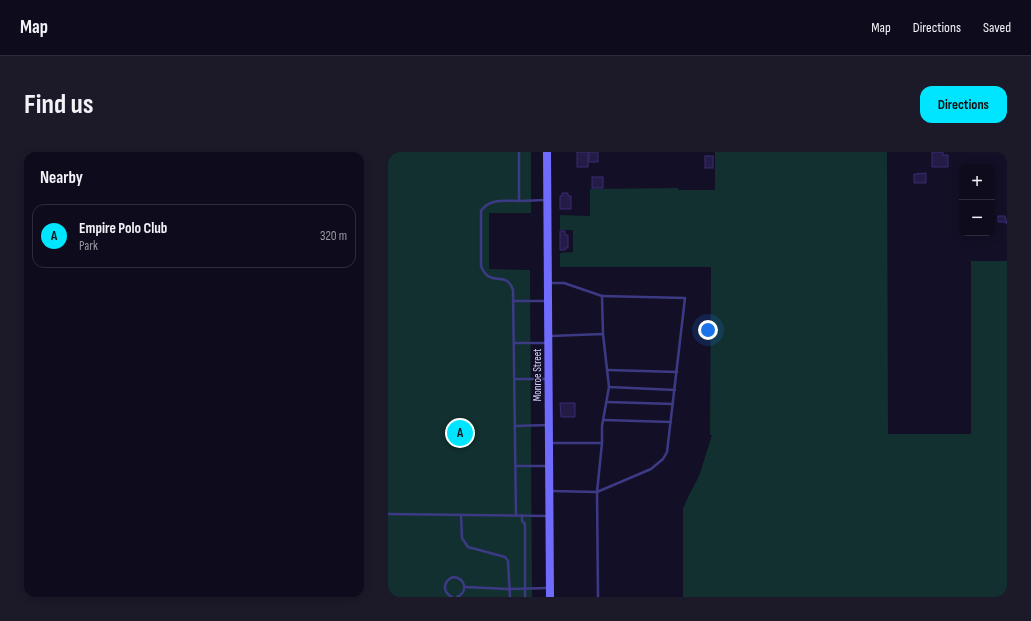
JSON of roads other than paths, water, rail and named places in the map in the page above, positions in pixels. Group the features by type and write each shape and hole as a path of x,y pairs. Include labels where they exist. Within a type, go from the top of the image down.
{"main road":[{"name":"Monroe Street","path":"547,152 550,597"}],"lane":[{"path":"519,152 519,201"},
{"path":"516,515 514,290 512,285 505,280 487,277 484,274 481,266 481,211 484,206 490,202 548,200"},
{"path":"548,283 564,283 602,296 685,298 667,452 657,464 644,474 624,480 597,492 549,491"},
{"path":"598,597 597,492 609,386 603,334 602,296"},
{"path":"514,301 548,301"},
{"path":"514,343 603,334"},
{"path":"608,370 677,372"},
{"path":"514,379 548,379"},
{"path":"609,386 675,390"},
{"path":"607,402 673,404"},
{"path":"604,420 671,422"},
{"path":"515,426 549,425"},
{"path":"549,443 602,443"},
{"path":"516,466 549,466"},
{"path":"388,514 549,516"},
{"path":"461,515 462,538 468,546 505,557 508,561 510,597"},
{"path":"522,515 522,521 525,524 525,597"},
{"path":"452,597 448,595 445,590 445,584 450,579 456,577 462,581 465,587 463,593 457,597"},
{"path":"465,587 509,589 550,588"}],"place":[{"name":"Empire Polo Club","path":"460,433"}]}
